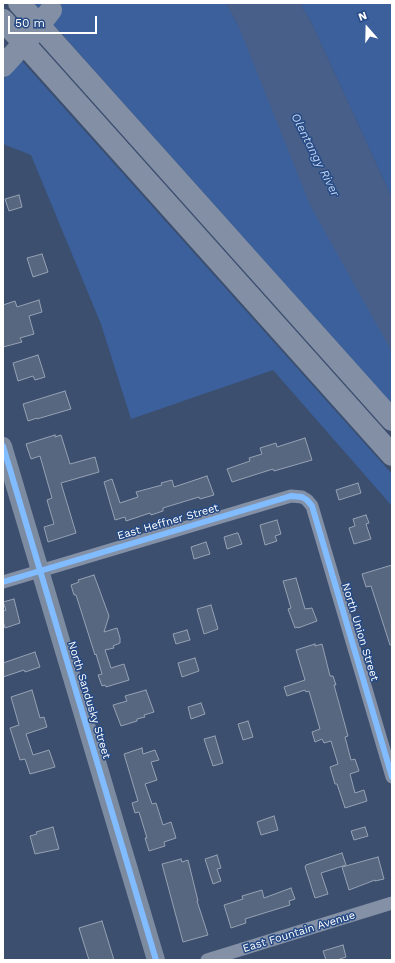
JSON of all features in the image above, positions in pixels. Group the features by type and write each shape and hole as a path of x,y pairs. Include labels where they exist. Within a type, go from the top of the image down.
{"highway":[{"path":"19,3 392,420"},
{"path":"3,66 34,32 52,6"},
{"path":"3,20 392,455"}],"street":[{"name":"North Sandusky Street","path":"3,446 156,960"},
{"name":"East Heffner Street","path":"3,582 291,496 302,497"},
{"name":"North Union Street","path":"302,497 312,506 392,777"},
{"name":"East Fountain Avenue","path":"207,960 392,903"}],"shaded area":[{"path":"34,3 42,3 55,20 61,3 226,3 238,25 392,352 392,404"},
{"path":"300,3 392,3 392,198 312,24"},
{"path":"22,61 392,474 392,506 273,370 131,419 101,324 31,155 3,144 3,79"}],"water":[{"name":"Olentangy River","path":"226,3 300,3 312,24 392,198 392,352 310,205 238,25"}],"building":[{"path":"19,195 22,207 9,211 5,199"},
{"path":"42,254 48,272 33,277 27,258"},
{"path":"39,300 42,312 29,316 34,334 20,338 22,342 3,347 3,305 15,301 17,307"},
{"path":"38,355 45,377 35,380 33,376 18,381 13,363"},
{"path":"65,391 71,409 28,421 23,404"},
{"path":"55,435 55,437 61,435 70,464 95,457 99,472 61,483 76,533 48,542 44,527 54,524 47,500 52,498 40,456 31,459 26,444"},
{"path":"305,438 312,460 274,471 273,469 232,482 227,469 250,461 249,458 262,454 260,448 276,443 277,447"},
{"path":"207,476 214,495 200,499 199,497 163,508 163,511 151,515 150,513 126,521 125,517 115,520 104,482 112,479 120,503 138,497 136,492 162,485 161,483 172,480 174,487"},
{"path":"358,483 361,493 339,500 336,490"},
{"path":"366,515 369,523 366,524 371,539 354,544 349,528 355,526 353,519"},
{"path":"277,520 281,534 275,536 277,541 265,545 260,525"},
{"path":"238,533 242,544 227,549 224,537"},
{"path":"206,542 210,554 194,559 191,547"},
{"path":"392,565 392,645 390,645 371,586 366,587 362,574"},
{"path":"94,575 109,616 104,632 117,628 120,638 120,643 113,646 114,648 105,650 111,668 124,664 129,680 106,687 105,685 102,686 98,675 102,674 76,595 74,595 71,585 79,582 78,580"},
{"path":"296,578 305,609 312,608 317,621 298,628 295,628 288,609 291,608 283,581"},
{"path":"14,599 20,623 5,628 3,611 6,610 3,602"},
{"path":"211,605 218,629 204,634 197,609"},
{"path":"187,630 190,640 176,644 173,634"},
{"path":"315,644 315,646 322,644 330,676 333,676 336,685 334,685 348,736 345,737 351,760 355,759 359,771 350,774 355,793 364,790 367,801 345,808 330,767 338,764 331,741 324,743 322,739 315,742 312,732 320,729 309,691 306,692 305,690 287,696 284,687 305,680 296,650"},
{"path":"35,652 40,667 25,672 24,670 3,677 3,663"},
{"path":"195,658 199,671 182,677 178,663"},
{"path":"32,690 40,718 44,717 47,727 26,734 33,755 49,750 55,767 30,774 25,759 20,760 10,728 19,725 11,697"},
{"path":"146,690 154,712 144,715 145,717 137,719 137,721 121,726 113,705 127,701 125,696"},
{"path":"201,703 205,714 191,719 188,707"},
{"path":"248,721 253,737 243,740 238,724"},
{"path":"215,736 223,763 213,766 204,739"},
{"path":"142,748 143,754 155,750 159,760 151,762 157,780 145,784 152,804 156,803 163,825 171,822 176,838 164,842 165,846 149,851 145,838 147,838 139,812 135,813 132,803 138,801 124,754"},
{"path":"274,816 278,830 261,835 257,822"},
{"path":"53,827 59,849 35,854 30,836 37,834 36,832"},
{"path":"365,827 368,836 354,840 351,831"},
{"path":"342,853 346,865 321,873 328,894 315,898 305,867 306,865"},
{"path":"217,855 221,868 217,869 221,881 213,884 205,859"},
{"path":"378,857 384,879 375,880 349,890 342,867"},
{"path":"181,859 182,862 188,860 197,901 208,935 183,942 162,864"},
{"path":"291,888 295,899 289,901 290,905 245,919 246,923 231,928 224,905 243,899 242,896 262,890 264,898"},
{"path":"102,921 114,960 89,960 79,928"},
{"path":"343,945 346,957 337,960 326,960 323,951"}],"cycle path":[{"path":"3,446 156,960"},
{"path":"3,582 291,496 302,497 312,506 392,777"}]}
